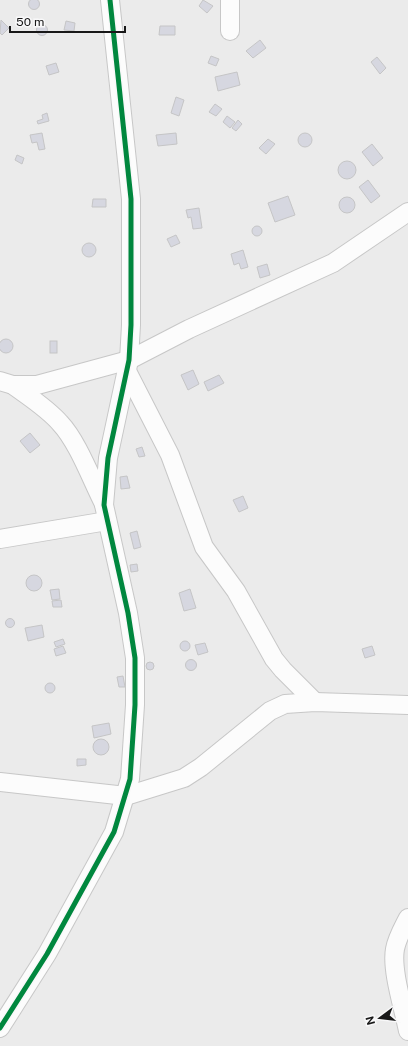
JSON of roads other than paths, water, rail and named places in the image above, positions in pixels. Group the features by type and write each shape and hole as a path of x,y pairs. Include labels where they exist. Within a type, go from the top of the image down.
{"street":[{"path":"106,513 108,458 128,365 131,199 110,0"},
{"path":"230,0 230,31"},
{"path":"7,383 37,385 128,365 189,329 333,263 408,212"},
{"path":"128,365 170,455 204,547 236,591 274,659 315,702"},
{"path":"0,1028 47,954 114,832 130,779 135,705 135,658 128,613 106,513 74,444 62,425 50,412 7,383"},
{"path":"0,539 106,513"},
{"path":"0,782 126,796 184,778 201,767 270,711 285,704 315,702 408,705"},
{"path":"408,918 399,936 395,950 395,968 408,1031"}]}
